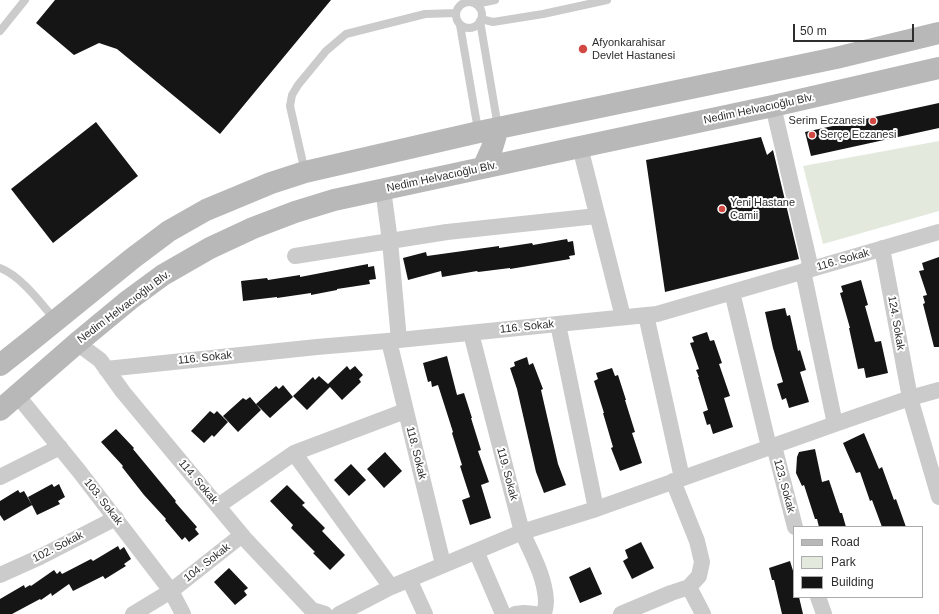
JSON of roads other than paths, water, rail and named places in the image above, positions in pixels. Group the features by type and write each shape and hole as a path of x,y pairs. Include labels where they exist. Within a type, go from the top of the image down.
{"main road":[{"path":"0,365 133,258 169,231 206,210 271,183 305,172 488,130 836,58 939,33"},
{"name":"Nedim Helvacıoğlu Blv.","path":"0,410 129,300 163,276 210,248 253,228 295,212 334,200 383,189 773,106 939,68"},
{"path":"483,168 492,148 488,130"}],"street":[{"path":"773,106 807,270 835,424"},
{"path":"580,147 623,317"},
{"name":"118. Sokak","path":"383,189 390,241 394,341 406,411 443,564"},
{"path":"295,256 447,232 597,216"},
{"name":"116. Sokak","path":"106,369 657,314 939,232"},
{"name":"124. Sokak","path":"882,248 910,398 939,497"},
{"name":"123. Sokak","path":"732,292 771,446 795,526"},
{"path":"621,614 689,587 699,576 702,562 678,479 646,315"},
{"path":"558,324 596,509"},
{"name":"119. Sokak","path":"471,333 522,532 543,584 546,603 544,614"},
{"name":"114. Sokak","path":"77,343 100,360 123,392 242,535 316,613"},
{"path":"339,614 391,587 522,532 596,509 771,446 910,398 939,390"},
{"name":"103. Sokak","path":"17,395 116,518 171,591 183,614"},
{"path":"218,506 294,453 406,411"},
{"path":"0,477 60,447"},
{"path":"294,453 391,587"},
{"name":"102. Sokak","path":"0,574 40,557 116,518"},
{"name":"104. Sokak","path":"133,614 171,591 242,535"},
{"path":"476,551 503,614"},
{"path":"409,579 424,614"},
{"path":"689,587 703,614"},
{"path":"818,598 824,614"},
{"path":"515,614 535,614"}],"lane":[{"path":"0,31 25,0"},
{"path":"476,4 495,0"},
{"path":"480,20 493,22 515,19 607,0"},
{"path":"460,25 469,28 477,25 482,15 480,7 472,2 463,2 457,8 456,17 460,25 488,130"},
{"path":"305,172 290,106 292,95 298,85 326,51 346,34 425,14 456,12"},
{"path":"480,20 488,130"},
{"path":"0,268 16,277 56,320"}],"place":[{"name":"Afyonkarahisar Devlet Hastanesi","path":"583,49"},
{"name":"Serim Eczanesi","path":"873,121"},
{"name":"Serçe Eczanesi","path":"812,135"},
{"name":"Yeni Hastane Camii","path":"722,209"}]}
